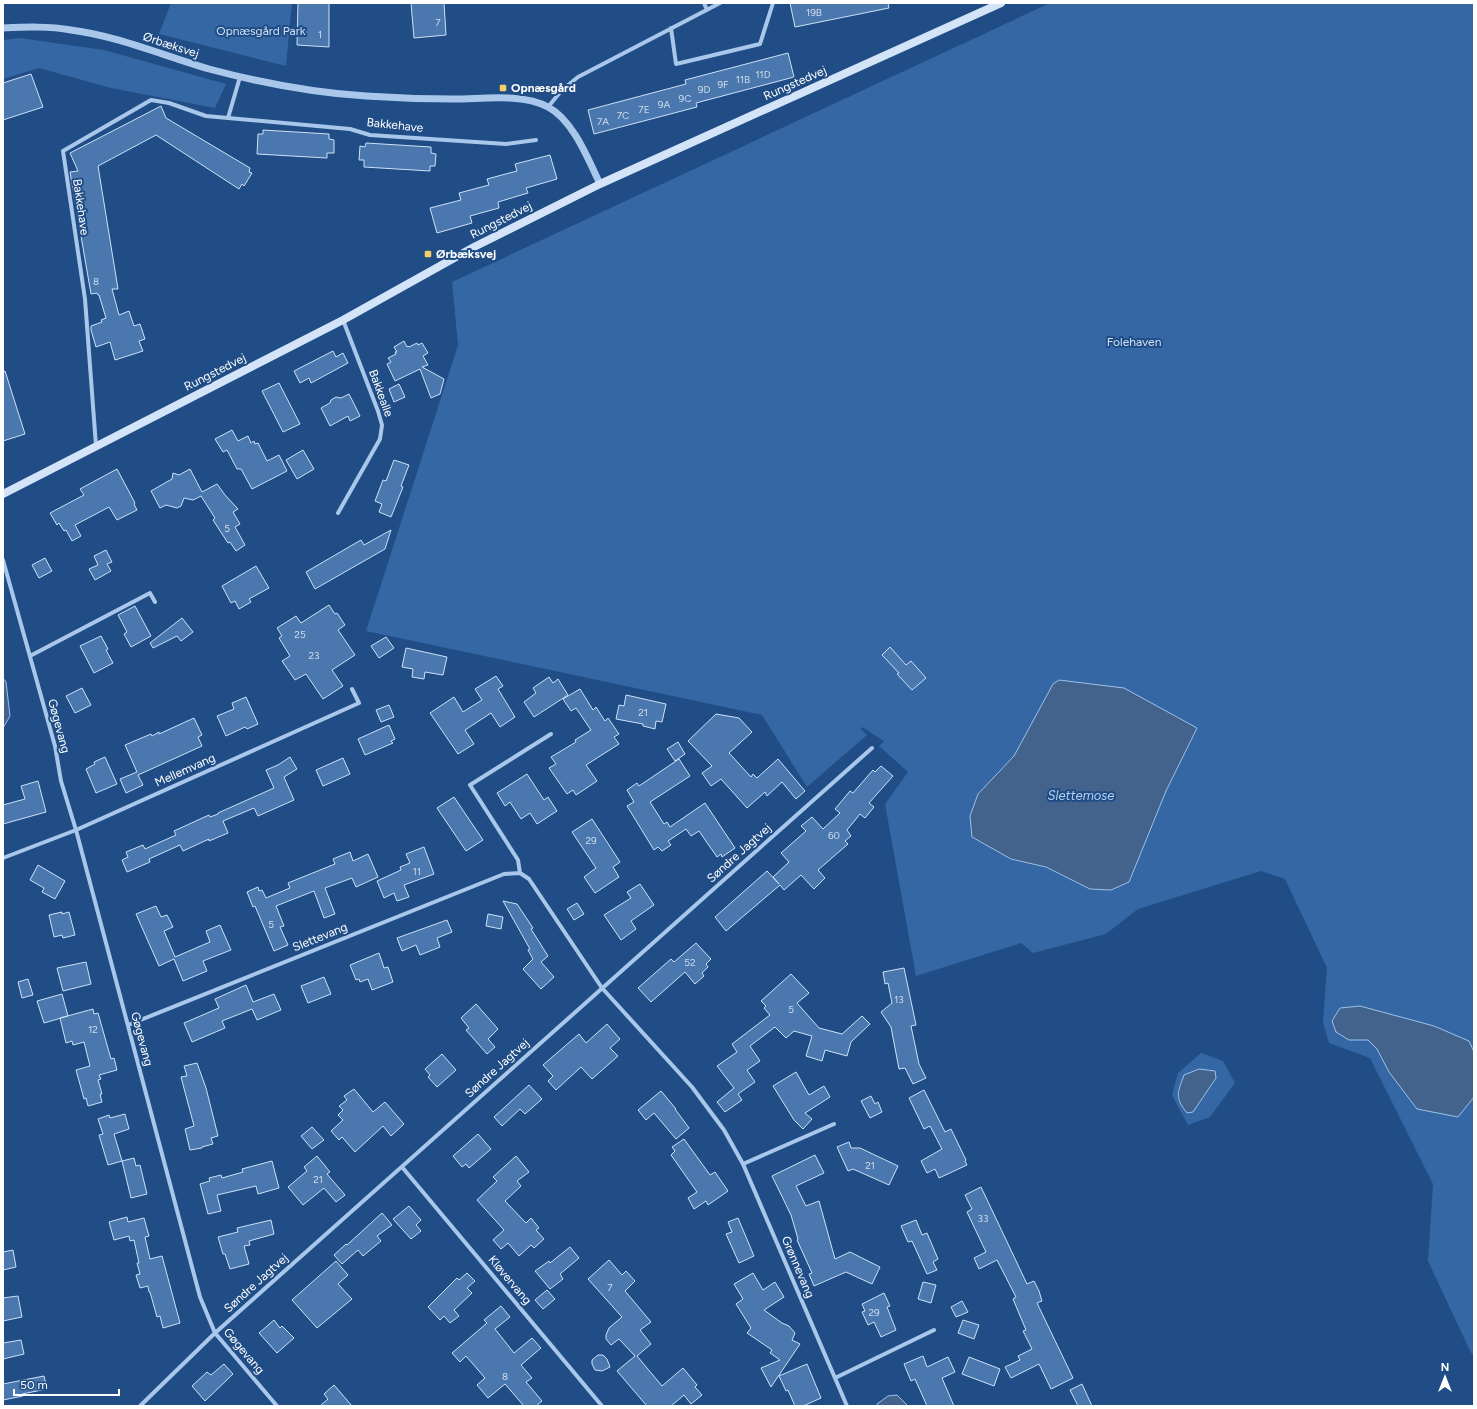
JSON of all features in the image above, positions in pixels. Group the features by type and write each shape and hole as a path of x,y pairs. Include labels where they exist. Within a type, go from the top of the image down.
{"main road":[{"name":"Rungstedvej","path":"3,494 343,320 474,247 600,184 1001,3"}],"street":[{"path":"704,3 707,10"},
{"path":"548,107 562,90 578,77 720,3"},
{"path":"671,28 676,64 760,44 773,3"},
{"name":"Ørbæksvej","path":"3,28 28,27 71,30 124,41 240,77 303,88 365,96 453,99 523,99 548,107 564,119 577,138 600,184"},
{"path":"228,118 240,77"},
{"name":"Bakkehave","path":"96,446 85,299 63,151 151,100 169,103 206,116 350,129 370,135 506,144 536,140"},
{"name":"Bakkealle","path":"338,514 380,439 382,425 343,320"},
{"name":"Gøgevang","path":"3,560 55,746 61,781 76,830 200,1297 215,1332 277,1406"},
{"path":"30,656 150,593 155,602"},
{"name":"Mellemvang","path":"3,858 76,830 359,703 352,689"},
{"path":"551,734 470,785 518,860 520,873 529,879 602,988"},
{"name":"Søndre Jagtvej","path":"140,1406 215,1332 872,748"},
{"name":"Slettevang","path":"128,1025 504,874 520,873"},
{"name":"Grønnevang","path":"602,988 692,1087 724,1130 743,1164 848,1406"},
{"path":"743,1164 834,1124"},
{"name":"Kløvervang","path":"402,1167 602,1406"},
{"path":"835,1378 934,1330"}],"green space":[{"name":"Opnæsgård Park","path":"171,3 292,3 286,66 159,34"},
{"name":"Folehaven","path":"1050,3 1474,3 1474,1355 1471,1353 1428,1261 1433,1184 1370,1058 1329,1043 1323,1022 1327,968 1285,879 1261,871 1138,909 1106,934 1033,953 1021,943 916,976 885,804 908,772 879,746 884,741 862,727 861,729 867,735 807,787 762,715 366,631 458,345 452,282","holes":["1053,684 1197,728 1166,791 1090,889 1046,867 1011,859 978,794 1014,756"]},
{"path":"20,38 104,50 226,84 215,108 111,88 39,68 3,79 3,40"},
{"path":"1201,1053 1223,1061 1235,1083 1210,1117 1188,1125 1172,1095 1178,1073"}],"water":[{"path":"3,678 6,682 10,716 3,728"},
{"name":"Slettemose","path":"1059,680 1124,688 1197,728 1166,791 1129,882 1111,890 1090,889 1046,867 1011,859 972,837 970,816 978,794 1014,756 1053,684"},
{"path":"1360,1006 1434,1026 1469,1041 1474,1052 1474,1097 1458,1117 1417,1109 1389,1072 1377,1049 1368,1040 1349,1040 1336,1032 1332,1021 1340,1008"},
{"path":"1199,1069 1215,1071 1216,1078 1193,1112 1187,1113 1180,1103 1178,1094 1179,1090 1184,1075"},
{"path":"897,1395 908,1406 877,1406 877,1404 888,1396"}],"building":[{"path":"298,3 329,3 329,47 297,45"},
{"path":"411,3 444,3 446,35 414,38"},
{"path":"790,3 888,3 889,8 795,27"},
{"path":"788,53 794,77 696,103 697,107 594,134 588,110 686,84 685,80"},
{"path":"31,74 43,107 3,120 3,83"},
{"path":"161,106 166,118 250,168 249,172 252,173 244,186 242,184 239,189 156,135 98,166 118,289 112,289 119,315 129,311 134,326 140,324 145,339 139,341 143,351 115,360 110,342 96,347 91,330 91,326 102,322 101,320 106,318 99,295 97,293 91,294 70,172 78,171 70,153"},
{"path":"263,130 329,134 329,139 334,140 334,153 327,153 327,158 257,154 258,134 263,134"},
{"path":"366,143 431,147 431,153 436,154 435,166 430,166 430,171 364,167 364,160 359,160 360,146 365,147"},
{"path":"550,155 557,179 526,188 528,193 498,202 499,208 470,216 472,223 437,233 430,208 461,200 459,193 489,185 487,179 517,171 515,164"},
{"path":"404,341 407,347 417,343 418,345 422,343 428,353 423,356 428,365 422,367 444,379 440,394 431,398 420,369 395,381 387,364 391,362 388,358 396,354 395,352 397,352 394,347"},
{"path":"333,351 336,357 343,353 348,363 311,383 309,378 300,383 294,371"},
{"path":"5,371 25,434 3,441 3,372"},
{"path":"279,383 300,424 283,432 262,391"},
{"path":"399,384 405,397 394,402 389,389"},
{"path":"349,394 360,416 350,421 348,416 330,426 321,408 330,403 331,400 336,397 341,398"},
{"path":"232,430 238,441 248,436 251,443 254,441 255,444 258,443 267,461 279,455 287,471 252,489 241,469 237,469 227,450 223,452 215,439"},
{"path":"303,450 314,469 297,479 286,460"},
{"path":"394,460 409,465 401,486 403,487 391,517 379,512 382,504 375,501 383,480 386,481"},
{"path":"117,469 135,503 134,504 137,510 117,520 109,507 75,525 81,536 72,541 66,530 64,531 59,523 57,525 50,513 84,495 80,489"},
{"path":"190,469 202,492 217,484 238,509 233,512 240,524 235,527 245,545 236,551 230,542 228,543 213,520 215,518 201,496 193,500 184,498 181,506 177,508 166,505 160,508 151,491 172,479 173,473 179,475"},
{"path":"391,530 385,549 315,589 306,572 361,540 364,545"},
{"path":"106,550 112,562 107,564 111,571 95,580 89,569 98,565 94,556"},
{"path":"45,558 52,571 39,578 32,565"},
{"path":"256,566 269,588 249,599 251,602 239,609 235,601 231,603 222,586"},
{"path":"329,605 335,614 337,613 345,625 338,630 355,655 332,670 343,686 323,699 306,674 295,680 282,661 290,656 279,638 282,636 277,628 296,616 301,623"},
{"path":"135,606 151,636 131,647 124,634 127,632 118,615"},
{"path":"182,618 193,632 181,641 177,636 153,648 150,643"},
{"path":"101,636 113,663 94,673 80,646"},
{"path":"386,637 394,648 379,658 371,646"},
{"path":"890,647 906,665 911,661 926,678 912,690 882,655"},
{"path":"406,648 447,657 443,675 425,672 424,679 412,677 413,669 402,667"},
{"path":"496,676 503,686 498,689 515,717 500,727 491,713 465,730 474,744 458,754 430,713 454,697 463,712 482,700 475,689"},
{"path":"549,677 553,683 558,679 568,695 534,717 524,702 536,693 533,688"},
{"path":"82,688 91,705 75,713 66,696"},
{"path":"580,689 593,710 596,707 605,721 608,718 619,734 614,737 619,744 586,765 597,781 576,795 573,790 567,794 549,768 556,764 551,757 576,742 575,740 591,730 576,708 571,711 563,699"},
{"path":"626,695 666,704 662,722 656,721 655,729 643,726 643,724 616,719 619,705 624,706"},
{"path":"246,697 258,724 247,729 245,727 226,736 217,716 234,709 232,703"},
{"path":"389,705 394,717 381,722 376,710"},
{"path":"716,714 739,718 752,732 729,753 751,777 753,774 757,778 778,759 805,791 796,799 782,782 767,796 765,792 747,808 721,779 711,786 702,773 712,766 688,741"},
{"path":"194,718 202,735 198,737 202,746 138,775 143,785 126,793 120,779 137,772 125,745 151,734 152,736 159,732 159,734"},
{"path":"389,725 395,739 391,741 393,743 365,755 358,739"},
{"path":"678,742 685,754 675,761 667,749"},
{"path":"105,757 117,784 96,793 86,769 95,764 94,762"},
{"path":"290,757 297,769 284,777 294,800 258,816 254,808 223,821 228,833 209,841 209,839 183,851 180,845 149,859 150,862 127,872 122,860 128,857 126,852 143,845 145,849 176,835 174,831 209,815 210,817 218,814 274,788 266,770 278,765"},
{"path":"343,758 350,774 323,786 316,770"},
{"path":"679,759 690,776 650,802 664,824 667,822 670,827 705,803 735,848 722,857 721,854 717,857 699,831 691,836 686,829 668,841 671,845 662,851 658,847 654,850 627,806 634,802 627,790 637,783 639,786"},
{"path":"881,766 893,776 869,803 874,807 865,818 860,814 847,830 851,836 845,841 848,844 818,870 825,878 814,889 801,875 784,890 780,885 726,931 715,917 767,871 779,884 773,877 789,862 781,853 806,831 801,826 812,817 823,829 840,813 835,809 850,791 853,793 873,770 875,772"},
{"path":"527,774 544,800 548,797 557,811 537,824 530,813 521,819 510,802 505,806 497,793"},
{"path":"38,781 46,812 3,824 3,805 25,799 21,786"},
{"path":"454,797 483,840 466,851 437,808"},
{"path":"592,819 620,862 613,867 619,877 595,893 584,877 596,868 572,832"},
{"path":"424,847 434,874 404,885 409,897 397,901 394,893 384,898 377,881 401,870 400,867 410,863 406,854"},
{"path":"350,852 353,861 368,854 378,877 356,887 352,878 325,888 335,914 324,918 314,891 276,906 284,926 280,927 288,945 274,951 255,906 253,907 247,892 258,887 259,891 262,890 266,898 290,888 288,883 335,864 333,859"},
{"path":"38,865 65,881 55,899 42,892 44,888 30,880"},
{"path":"640,884 654,905 631,921 636,929 621,940 604,915 631,898 627,892"},
{"path":"503,901 517,904 533,928 531,929 548,956 541,962 554,977 541,989 523,969 533,959 528,950 530,949"},
{"path":"577,903 584,914 574,920 567,909"},
{"path":"156,906 161,917 167,915 173,927 164,931 175,957 210,942 206,931 220,925 231,950 203,961 207,971 183,981 174,959 159,966 136,914"},
{"path":"62,912 62,914 69,912 75,935 63,938 62,935 54,937 49,915"},
{"path":"488,914 503,917 501,929 486,926"},
{"path":"447,920 452,932 437,938 440,947 420,955 416,945 402,951 397,938"},
{"path":"696,943 711,959 706,964 708,967 702,973 704,976 695,984 685,972 651,1002 638,988 671,959 674,962"},
{"path":"379,953 384,968 388,967 393,982 372,990 368,979 360,982 359,979 356,980 350,965"},
{"path":"86,962 91,984 63,991 57,968"},
{"path":"904,968 916,1025 911,1026 919,1064 926,1078 913,1084 905,1068 899,1069 891,1027 881,1012 892,1003 888,983 885,984 883,972"},
{"path":"791,974 809,993 797,1003 819,1028 842,1034 862,1016 870,1024 851,1042 847,1056 825,1050 822,1061 806,1056 812,1036 794,1031 786,1038 775,1027 750,1046 760,1061 747,1070 755,1082 738,1094 742,1100 725,1112 717,1102 734,1088 717,1066 737,1052 732,1044 770,1015 764,1008 766,1006 761,1001"},
{"path":"324,977 331,994 308,1003 301,986"},
{"path":"28,979 33,995 22,998 18,982"},
{"path":"246,985 253,1002 274,994 281,1010 257,1020 252,1009 222,1021 225,1028 192,1042 184,1023 219,1008 215,999"},
{"path":"62,994 68,1016 44,1023 37,1001"},
{"path":"476,1004 498,1029 488,1039 495,1047 487,1054 466,1030 469,1028 461,1018"},
{"path":"93,1009 94,1014 98,1013 111,1059 114,1058 117,1070 99,1075 101,1079 98,1080 102,1094 100,1094 102,1102 88,1106 86,1098 84,1099 76,1070 90,1066 84,1042 73,1045 72,1041 66,1043 60,1018"},
{"path":"607,1024 620,1039 610,1048 618,1056 592,1079 581,1067 556,1090 548,1081 553,1076 543,1065 579,1034 586,1043"},
{"path":"442,1054 456,1070 437,1087 428,1077 430,1075 425,1069"},
{"path":"197,1063 206,1088 218,1136 211,1138 213,1144 190,1150 185,1129 194,1126 181,1077 187,1076 184,1066"},
{"path":"796,1072 809,1095 824,1086 830,1097 805,1113 812,1119 803,1129 794,1120 773,1086"},
{"path":"529,1085 542,1099 525,1114 520,1109 502,1126 494,1117"},
{"path":"354,1089 373,1112 385,1102 404,1124 391,1136 383,1126 355,1152 342,1137 339,1140 331,1131 343,1120 338,1115 343,1110 339,1106 347,1100 344,1096"},
{"path":"924,1090 945,1132 951,1129 967,1165 939,1178 935,1169 927,1173 921,1161 942,1149 930,1126 924,1129 909,1098"},
{"path":"661,1091 689,1128 676,1139 654,1113 646,1120 638,1110"},
{"path":"871,1096 875,1104 878,1102 882,1112 870,1118 861,1101"},
{"path":"125,1114 129,1129 114,1134 122,1161 108,1165 99,1135 103,1134 98,1119 109,1115 110,1118"},
{"path":"312,1127 324,1140 312,1149 301,1136"},
{"path":"478,1134 491,1149 469,1168 466,1164 462,1167 453,1156"},
{"path":"684,1139 710,1175 715,1172 728,1191 708,1205 706,1201 694,1209 688,1198 697,1192 671,1155 675,1151 672,1147"},
{"path":"849,1142 851,1148 860,1148 898,1166 889,1185 853,1169 848,1171 837,1147"},
{"path":"815,1155 824,1173 796,1186 806,1206 819,1201 835,1259 850,1252 880,1267 872,1284 846,1272 814,1286 809,1274 812,1273 797,1240 798,1239 791,1215 772,1176"},
{"path":"317,1156 330,1172 327,1174 345,1195 336,1202 324,1188 303,1205 288,1187 307,1171 304,1167"},
{"path":"516,1156 529,1172 517,1181 521,1186 505,1201 526,1223 531,1218 539,1228 536,1230 544,1239 534,1248 531,1245 519,1256 508,1243 501,1249 493,1240 504,1230 477,1200 497,1181 493,1177"},
{"path":"134,1158 136,1166 140,1165 147,1194 131,1198 122,1161"},
{"path":"272,1161 279,1188 258,1194 256,1186 217,1195 221,1211 208,1214 200,1184 210,1181 209,1178 221,1175 222,1178 243,1172 242,1169"},
{"path":"981,1187 1027,1284 1034,1281 1039,1291 1042,1301 1037,1303 1073,1378 1051,1389 1039,1364 1011,1378 1005,1367 1020,1360 1018,1356 1032,1349 1023,1331 1026,1330 1013,1299 1016,1297 997,1260 979,1269 974,1258 986,1252 967,1212 972,1209 965,1195"},
{"path":"409,1206 421,1220 416,1225 421,1231 411,1239 393,1219"},
{"path":"382,1213 392,1225 377,1236 381,1241 363,1256 358,1250 342,1264 334,1255"},
{"path":"127,1217 128,1222 144,1218 149,1236 145,1237 150,1259 162,1256 180,1323 163,1328 160,1316 157,1317 148,1286 140,1288 136,1275 140,1274 134,1240 130,1241 129,1236 114,1240 109,1222"},
{"path":"738,1218 754,1256 739,1263 726,1234 732,1232 728,1222"},
{"path":"271,1220 274,1234 249,1241 250,1245 244,1246 249,1264 230,1269 225,1254 223,1254 218,1237 238,1232 237,1228"},
{"path":"916,1220 922,1235 927,1233 938,1259 933,1262 937,1270 927,1274 912,1241 908,1242 901,1226"},
{"path":"570,1247 579,1258 560,1274 563,1279 550,1289 535,1271 549,1261 550,1263"},
{"path":"13,1250 16,1267 3,1270 3,1252"},
{"path":"609,1260 622,1275 626,1271 635,1281 625,1291 651,1322 640,1330 651,1344 637,1356 662,1386 683,1368 697,1385 695,1387 702,1395 691,1404 684,1395 671,1406 647,1406 617,1371 635,1356 619,1339 611,1345 606,1339 609,1328 622,1317 588,1279"},
{"path":"336,1261 348,1275 338,1284 352,1299 317,1328 292,1300"},
{"path":"467,1273 475,1281 467,1288 472,1293 454,1310 459,1316 450,1323 444,1316 440,1320 428,1307 457,1278 459,1280"},
{"path":"753,1273 763,1290 775,1282 784,1297 764,1310 782,1323 789,1326 795,1333 792,1340 800,1344 771,1387 761,1368 780,1360 770,1353 772,1350 747,1333 751,1328 736,1304 743,1299 734,1284"},
{"path":"923,1282 936,1285 931,1303 918,1299"},
{"path":"547,1290 555,1299 543,1309 535,1300"},
{"path":"884,1293 890,1306 887,1307 896,1330 881,1337 874,1322 868,1325 862,1312 865,1311 862,1304"},
{"path":"18,1296 22,1317 3,1321 3,1298"},
{"path":"962,1301 968,1312 956,1317 951,1307"},
{"path":"501,1306 510,1317 495,1329 514,1353 532,1338 541,1348 521,1365 532,1378 526,1382 542,1401 536,1406 524,1406 505,1384 488,1398 477,1385 485,1378 466,1356 460,1362 452,1353 487,1323 484,1320"},
{"path":"274,1320 280,1328 282,1326 294,1338 277,1353 259,1333"},
{"path":"963,1320 979,1325 974,1339 958,1333"},
{"path":"21,1340 24,1354 3,1359 3,1343"},
{"path":"598,1355 603,1355 607,1359 610,1367 602,1371 595,1370 592,1360"},
{"path":"923,1356 927,1367 948,1357 955,1372 942,1378 954,1406 927,1406 915,1379 911,1381 904,1364"},
{"path":"969,1357 1000,1369 994,1386 962,1374"},
{"path":"224,1364 233,1374 205,1401 192,1386 207,1372 211,1375"},
{"path":"807,1364 821,1398 803,1406 795,1406 788,1390 786,1391 779,1376"},
{"path":"44,1376 47,1389 22,1394 23,1396 3,1400 3,1384"},
{"path":"1082,1384 1092,1406 1078,1406 1070,1390"},
{"path":"334,1385 352,1406 320,1406 328,1399 324,1394"}],"place":[{"name":"Opnæsgård","path":"503,88"},
{"name":"Ørbæksvej","path":"428,254"}]}
